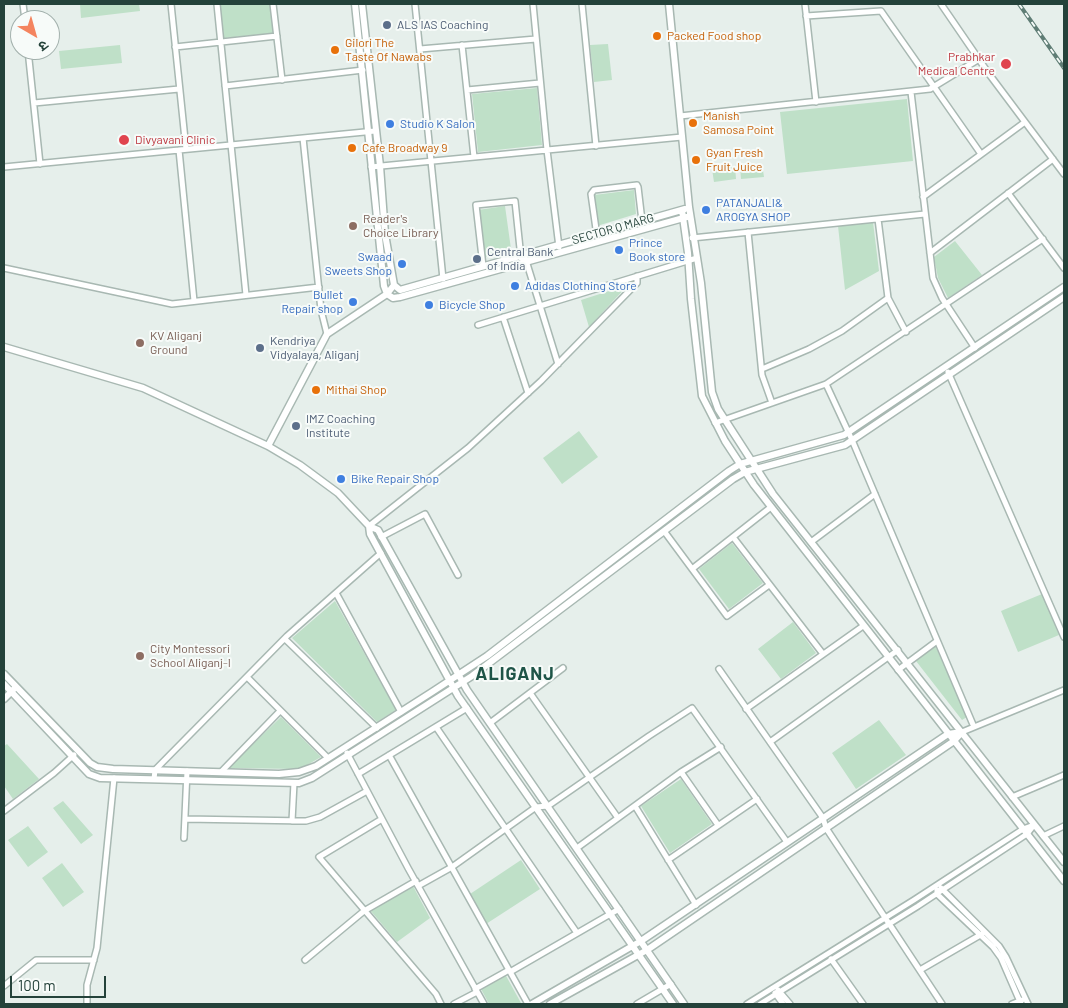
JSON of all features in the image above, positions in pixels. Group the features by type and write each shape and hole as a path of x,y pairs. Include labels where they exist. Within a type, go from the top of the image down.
{"street":[{"path":"170,4 186,149"},
{"path":"217,4 246,295"},
{"path":"273,4 282,80"},
{"path":"268,446 327,334 387,294 394,285 386,234 380,166 355,4"},
{"path":"362,4 371,167 384,286 387,294 393,298 443,281 524,262 687,217"},
{"path":"415,4 443,281"},
{"path":"533,4 547,150 560,252"},
{"path":"582,4 596,146"},
{"path":"669,4 689,207 686,238 702,396 715,423 740,464 771,507 1064,881"},
{"path":"805,4 816,102"},
{"path":"941,4 1024,122 1064,174"},
{"path":"806,16 881,11 981,154"},
{"path":"175,47 277,36"},
{"path":"420,49 536,39"},
{"path":"462,45 474,157"},
{"path":"680,116 930,89 979,59"},
{"path":"29,60 40,164"},
{"path":"225,86 366,70"},
{"path":"467,90 540,83"},
{"path":"34,104 179,89"},
{"path":"911,92 933,278 947,305 975,348"},
{"path":"923,197 1024,122"},
{"path":"4,167 375,131"},
{"path":"303,138 321,310 327,334"},
{"path":"371,167 682,138"},
{"path":"179,150 194,301"},
{"path":"930,253 1053,159"},
{"path":"598,242 591,194 594,190 636,185 638,187 642,221"},
{"path":"1008,193 1064,268"},
{"path":"482,266 476,204 515,201 522,255 558,364"},
{"name":"SECTOR Q MARG","path":"394,285 400,290 443,281 482,266 689,207"},
{"path":"682,210 687,217 694,237 712,392 718,409 773,494 1064,862"},
{"path":"686,238 925,214"},
{"path":"878,219 888,298 906,332"},
{"path":"748,232 762,375 772,403"},
{"path":"715,423 826,384 1043,240"},
{"path":"478,325 697,258"},
{"path":"4,268 172,304 319,287"},
{"path":"369,526 468,448 528,393 637,283 636,276"},
{"path":"4,684 14,689 90,763 97,767 279,774 299,772 316,766 487,656 740,464 811,445 848,432 1064,287"},
{"path":"4,674 14,689 72,756 89,774 100,778 294,783 312,778 463,682 733,479 745,472 845,445 1064,297"},
{"path":"762,369 809,349 842,331 888,298"},
{"path":"503,317 528,393"},
{"path":"4,348 142,388 268,446 300,465 338,493 369,526 378,530 463,682 684,1004"},
{"path":"947,367 949,376 1064,638"},
{"path":"826,384 852,440 974,727"},
{"path":"811,542 875,494"},
{"path":"692,569 771,507"},
{"path":"382,537 425,514 458,574"},
{"path":"369,526 370,534 454,688 674,1004"},
{"path":"664,531 727,616 769,585"},
{"path":"733,537 823,654"},
{"path":"154,779 155,770 284,639 381,553"},
{"path":"336,593 401,712"},
{"path":"565,596 570,602"},
{"path":"746,709 863,626"},
{"path":"284,639 377,728"},
{"path":"898,670 937,641"},
{"path":"770,742 898,650"},
{"path":"490,723 563,668"},
{"path":"719,669 823,818 826,828 942,1004"},
{"path":"246,677 328,758"},
{"path":"4,699 14,689"},
{"path":"389,755 509,971 530,1004 641,941 948,734 962,732 1064,690"},
{"path":"530,692 618,818"},
{"path":"358,774 467,708"},
{"path":"306,960 364,911 452,867 536,807 548,806 648,736 692,708 788,842"},
{"path":"221,772 280,710"},
{"path":"436,727 577,933"},
{"path":"547,996 551,1004 647,950 954,741 962,732"},
{"path":"344,748 484,1004"},
{"path":"577,848 681,772 720,748"},
{"path":"4,811 54,773 78,751"},
{"path":"184,838 187,771"},
{"path":"681,772 718,825"},
{"path":"1012,797 1064,774"},
{"path":"87,1004 87,985 97,948 114,778"},
{"path":"292,821 294,783"},
{"path":"185,819 306,821 320,818 367,791"},
{"path":"668,860 757,799"},
{"path":"635,806 696,905"},
{"path":"382,819 319,856 436,994 441,1004"},
{"path":"760,1004 937,894 1034,825"},
{"path":"1043,836 1064,826"},
{"path":"746,1004 1025,832"},
{"path":"936,886 943,890 983,934 1001,958 1022,1001 1028,1004"},
{"path":"936,886 937,894 983,934"},
{"path":"454,1004 619,909"},
{"path":"920,970 983,934"},
{"path":"827,954 862,1004"},
{"path":"4,986 36,960 94,960"},
{"path":"637,1004 671,984"},
{"path":"774,987 783,1004"},
{"path":"778,993 790,1004"},
{"path":"1012,1004 1022,1001"}],"green space":[{"path":"80,4 139,4 140,11 81,18"},
{"path":"220,4 271,4 274,33 224,38"},
{"path":"608,44 612,80 594,82 590,45"},
{"path":"120,45 122,63 61,69 60,51"},
{"path":"537,88 542,145 478,152 472,94"},
{"path":"907,99 913,161 787,174 780,112"},
{"path":"762,164 764,177 741,179 740,166"},
{"path":"735,166 736,179 714,182 712,169"},
{"path":"634,190 636,214 597,226 594,195"},
{"path":"505,206 511,249 485,257 478,210"},
{"path":"873,222 879,271 845,290 838,226"},
{"path":"955,241 982,275 948,298 938,278 934,257"},
{"path":"628,285 589,327 581,300"},
{"path":"579,431 598,457 562,484 543,458"},
{"path":"732,543 763,583 729,609 699,569"},
{"path":"1042,594 1059,635 1018,652 1001,611"},
{"path":"335,601 396,710 377,722 292,638"},
{"path":"793,622 816,653 781,679 758,649"},
{"path":"935,645 967,717 962,720 916,661"},
{"path":"281,717 321,757 300,769 228,768"},
{"path":"879,720 906,755 856,789 832,753"},
{"path":"7,744 39,779 13,799 4,786 4,746"},
{"path":"681,779 712,824 670,853 641,806"},
{"path":"63,801 93,835 81,844 53,808"},
{"path":"28,826 48,852 28,867 8,840"},
{"path":"521,860 540,889 486,924 470,894"},
{"path":"62,863 84,892 63,907 42,878"},
{"path":"413,886 430,918 397,942 370,910"},
{"path":"505,974 521,1003 489,1004 480,987"}],"railway":[{"path":"1019,4 1064,68"}],"place":[{"name":"ALS IAS Coaching","path":"387,25"},
{"name":"Packed Food shop","path":"657,36"},
{"name":"Gilori The Taste Of Nawabs","path":"335,50"},
{"name":"Prabhkar Medical Centre","path":"1006,64"},
{"name":"Manish Samosa Point","path":"693,123"},
{"name":"Studio K Salon","path":"390,124"},
{"name":"Divyavani Clinic","path":"124,140"},
{"name":"Cafe Broadway 9","path":"352,148"},
{"name":"Gyan Fresh Fruit Juice","path":"696,160"},
{"name":"PATANJALI& AROGYA SHOP","path":"706,210"},
{"name":"Reader's Choice Library","path":"353,226"},
{"name":"Prince Book store","path":"619,250"},
{"name":"Central Bank of India","path":"477,259"},
{"name":"Swaad Sweets Shop","path":"402,264"},
{"name":"Adidas Clothing Store","path":"515,286"},
{"name":"Bullet Repair shop","path":"353,302"},
{"name":"Bicycle Shop","path":"429,305"},
{"name":"KV Aliganj Ground","path":"140,343"},
{"name":"Kendriya Vidyalaya, Aliganj","path":"260,348"},
{"name":"Mithai Shop","path":"316,390"},
{"name":"IMZ Coaching Institute","path":"296,426"},
{"name":"Bike Repair Shop","path":"341,479"},
{"name":"City Montessori School Aliganj-I","path":"140,656"}],"district":[{"name":"ALIGANJ","path":"515,674"}]}
